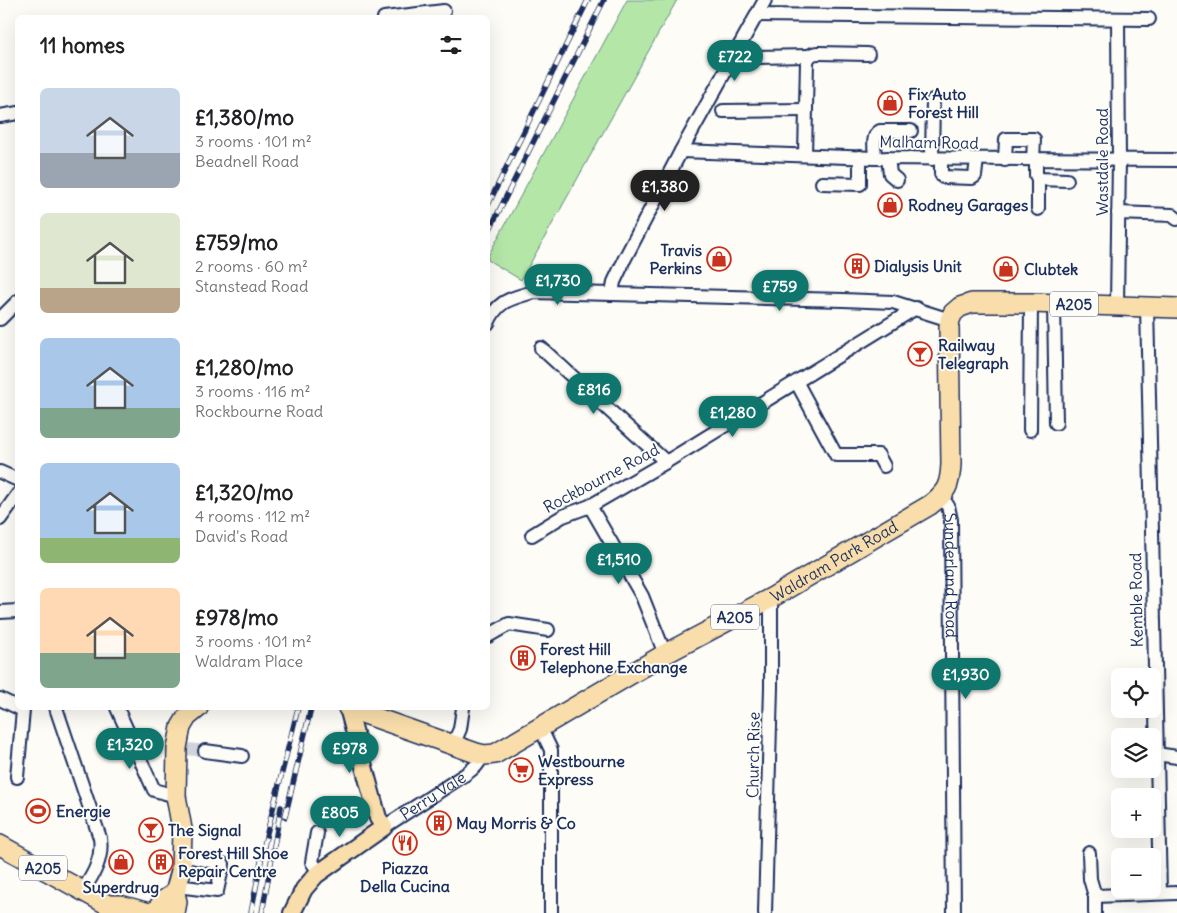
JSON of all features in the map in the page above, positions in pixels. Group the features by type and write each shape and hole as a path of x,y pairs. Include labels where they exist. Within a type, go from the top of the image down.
{"highway":[{"name":"A205","path":"955,313 972,303 1054,303 1177,308"},
{"name":"Sunderland Road","path":"941,496 949,482 951,464 955,313"},
{"name":"Waldram Park Road","path":"484,756 495,754 665,654 771,598 930,505 941,496"},
{"path":"175,913 177,902 176,889 181,871 182,855 182,829 176,796 182,748 181,727 187,717 196,710"},
{"path":"354,710 484,756"},
{"name":"A205","path":"1,849 83,890 110,909 120,905 149,913"},
{"path":"154,913 176,889"}],"main road":[{"path":"349,710 378,818 384,827"},
{"name":"Perry Vale","path":"292,913 304,889 319,872 384,827"}],"street":[{"path":"612,294 614,282 623,263 681,151 764,0"},
{"path":"404,15 444,9"},
{"path":"756,15 1149,19"},
{"name":"Wastdale Road","path":"1117,305 1118,19"},
{"path":"754,57 809,56 813,53 868,54"},
{"path":"805,155 807,61 809,56"},
{"path":"933,100 937,159 943,177 972,178 975,176 977,159"},
{"path":"723,111 806,110"},
{"path":"0,116 15,114"},
{"path":"897,180 890,174 882,158 875,137 876,133 880,131 911,132"},
{"path":"1005,160 1006,139 1034,139 1036,175 1038,179 1038,209"},
{"name":"Malham Road","path":"681,151 937,159 1177,160"},
{"path":"822,183 860,184 860,157"},
{"path":"1038,179 1067,180"},
{"path":"1118,213 1172,215 1177,218"},
{"path":"490,318 493,311 500,304 533,292 892,302 916,308 955,313"},
{"path":"0,319 15,303"},
{"path":"1030,303 1030,430"},
{"path":"1054,303 1056,423"},
{"name":"Kemble Road","path":"1147,306 1155,728"},
{"name":"Rockbourne Road","path":"532,535 563,516 590,506 666,462 916,308"},
{"path":"541,348 666,462"},
{"path":"797,383 836,455 878,455 884,466"},
{"path":"0,472 15,479"},
{"name":"Sunderland Road","path":"941,496 948,506 951,520 954,913"},
{"path":"0,519 15,498"},
{"path":"590,506 642,596 665,654"},
{"name":"Church Rise","path":"765,913 771,598"},
{"path":"0,612 15,611"},
{"path":"490,635 509,624 548,630"},
{"path":"0,699 15,706"},
{"path":"17,777 23,710"},
{"path":"57,710 100,838 100,859 83,890"},
{"path":"118,710 154,790 176,796"},
{"path":"453,745 460,729 463,710"},
{"path":"540,727 551,750 551,913"},
{"path":"205,751 242,756"},
{"path":"1161,755 1177,757"},
{"name":"Perry Vale","path":"384,827 466,774 484,756"},
{"name":"Kemble Road","path":"1157,778 1159,848"},
{"path":"316,834 312,862 319,872"},
{"path":"1090,853 1090,879 1095,896 1095,913"},
{"path":"176,889 217,891 223,864 182,855"},
{"path":"1161,893 1177,893"},
{"path":"1095,896 1111,895"}],"green space":[{"path":"627,0 677,0 521,280 490,261 490,252"}],"tunnel":[{"path":"187,749 205,751"}],"railway":[{"path":"490,201 588,0"},
{"path":"490,229 604,0"},
{"path":"251,913 265,841 298,710"},
{"path":"285,817 311,710"},
{"path":"262,913 281,807"}],"place":[{"name":"Fix Auto Forest Hill","path":"890,103"},
{"name":"Rodney Garages","path":"890,205"},
{"name":"Travis Perkins","path":"719,259"},
{"name":"Dialysis Unit","path":"857,266"},
{"name":"Clubtek","path":"1006,269"},
{"name":"Railway Telegraph","path":"920,354"},
{"name":"Forest Hill Telephone Exchange","path":"523,658"},
{"name":"Westbourne Express","path":"521,770"},
{"name":"Energie","path":"38,811"},
{"name":"May Morris & Co","path":"439,823"},
{"name":"The Signal","path":"151,830"},
{"name":"Piazza Della Cucina","path":"405,843"},
{"name":"Superdrug","path":"121,862"},
{"name":"Forest Hill Shoe Repair Centre","path":"161,862"}]}
